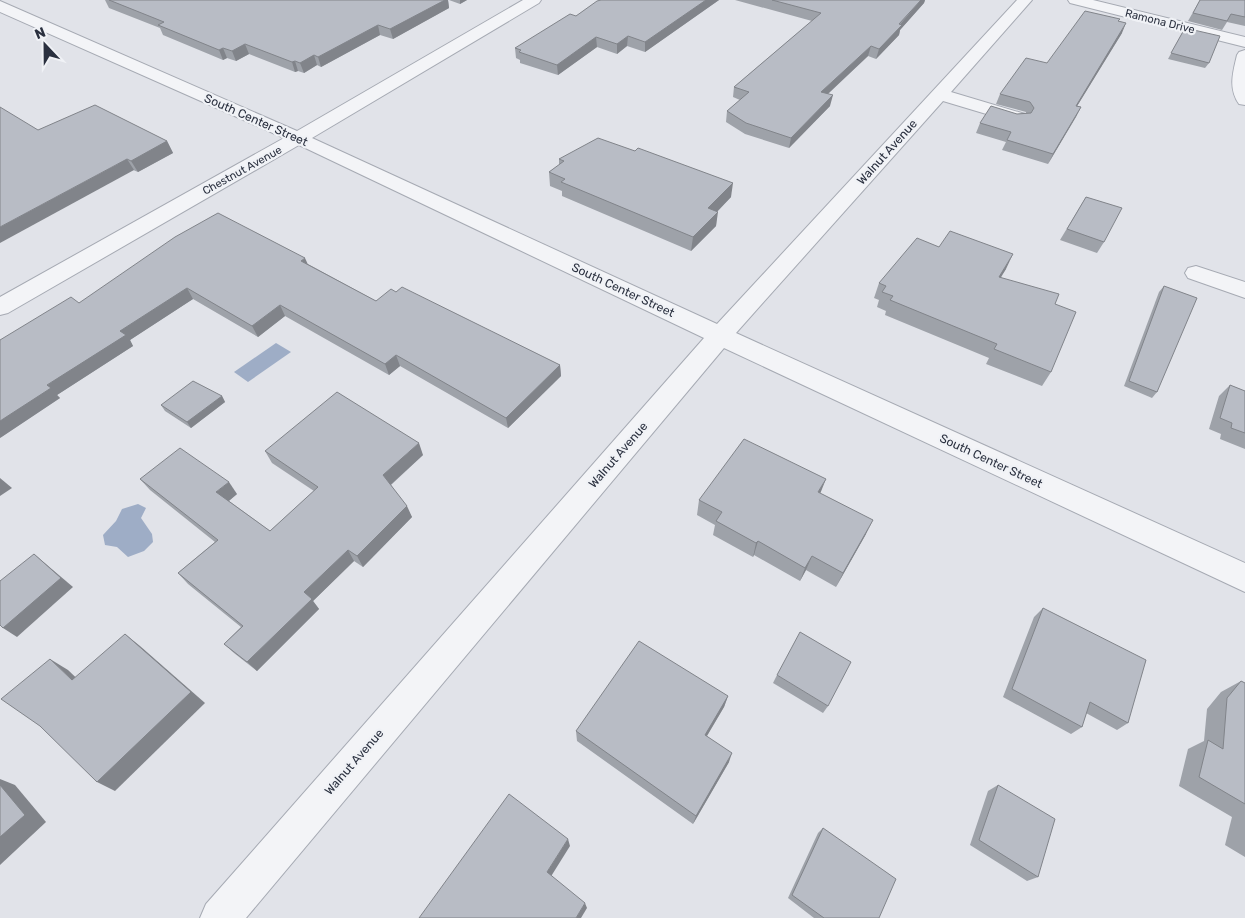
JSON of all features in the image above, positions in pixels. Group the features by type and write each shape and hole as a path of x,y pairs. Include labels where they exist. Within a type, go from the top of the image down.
{"street":[{"path":"2,8 27,0"},
{"name":"Chestnut Avenue","path":"0,307 298,138 534,0"},
{"name":"Walnut Avenue","path":"220,918 720,336 1025,0"},
{"name":"Ramona Drive","path":"1075,0 1245,42"},
{"name":"South Center Street","path":"2,8 298,138 720,336 1245,578"},
{"path":"1245,55 1239,82 1245,100"},
{"path":"940,94 1019,118"},
{"path":"1196,273 1245,290"}],"water":[{"path":"276,343 291,352 248,382 234,372"},
{"path":"138,504 146,508 141,518 152,534 153,542 144,551 128,557 117,547 105,545 103,535 116,521 122,509"}],"building":[{"path":"109,0 445,0 390,29 378,25 318,57 314,55 300,63 292,62 245,44 232,51 223,48 219,50 158,25 164,22"},
{"path":"601,0 706,0 645,42 628,36 617,44 596,37 557,65 519,52 521,50 515,48 570,14 576,16"},
{"path":"772,0 921,0 899,24 902,25 879,49 871,46 821,92 833,95 791,138 746,123 727,111 749,92 734,87 821,13"},
{"path":"1200,0 1245,0 1245,17 1231,14 1227,21 1193,13"},
{"path":"1085,11 1120,19 1118,21 1126,23 1076,106 1081,107 1053,154 1007,140 1011,132 980,123 991,106 1017,114 1031,113 1034,108 1030,102 1000,94 1026,58 1047,63"},
{"path":"1185,28 1220,36 1209,63 1171,53"},
{"path":"95,105 167,141 131,161 127,159 0,227 0,107 38,130"},
{"path":"598,138 635,151 638,148 733,183 708,208 718,212 693,237 561,182 565,179 549,172 564,161 559,159"},
{"path":"1086,197 1122,208 1104,242 1067,229"},
{"path":"218,213 305,258 301,261 376,301 391,289 396,292 402,287 560,365 506,418 396,355 385,364 280,305 252,326 187,288 120,331 126,335 47,385 51,388 0,421 0,340 71,297 79,303 175,237"},
{"path":"950,231 1013,254 999,277 1059,294 1055,304 1076,312 1051,372 994,349 997,344 890,300 893,296 882,292 886,286 879,283 917,238 939,247"},
{"path":"1164,286 1197,298 1157,392 1129,381"},
{"path":"193,381 222,396 187,422 161,405"},
{"path":"1230,385 1245,391 1245,433 1231,428 1232,423 1220,418"},
{"path":"337,392 419,443 383,475 407,506 357,556 348,550 304,592 312,599 247,662 224,644 243,626 178,573 218,540 140,479 180,448 229,482 216,492 270,531 318,487 265,451"},
{"path":"744,439 826,479 818,492 873,520 843,573 812,556 805,568 758,541 756,543 716,521 722,512 699,500"},
{"path":"34,554 61,578 3,628 0,625 0,581"},
{"path":"1043,608 1146,660 1128,723 1090,702 1082,727 1012,689"},
{"path":"800,632 851,662 828,706 777,675"},
{"path":"125,634 191,692 97,782 40,726 1,699 50,659 72,680"},
{"path":"639,641 728,696 705,735 732,753 696,816 576,731"},
{"path":"1241,681 1245,683 1245,804 1199,777 1208,740 1223,749 1227,698"},
{"path":"0,785 25,815 0,837"},
{"path":"998,785 1055,819 1038,877 979,840"},
{"path":"509,794 568,839 547,872 585,903 576,918 419,918"},
{"path":"823,828 896,879 879,918 824,918 792,895"}]}
